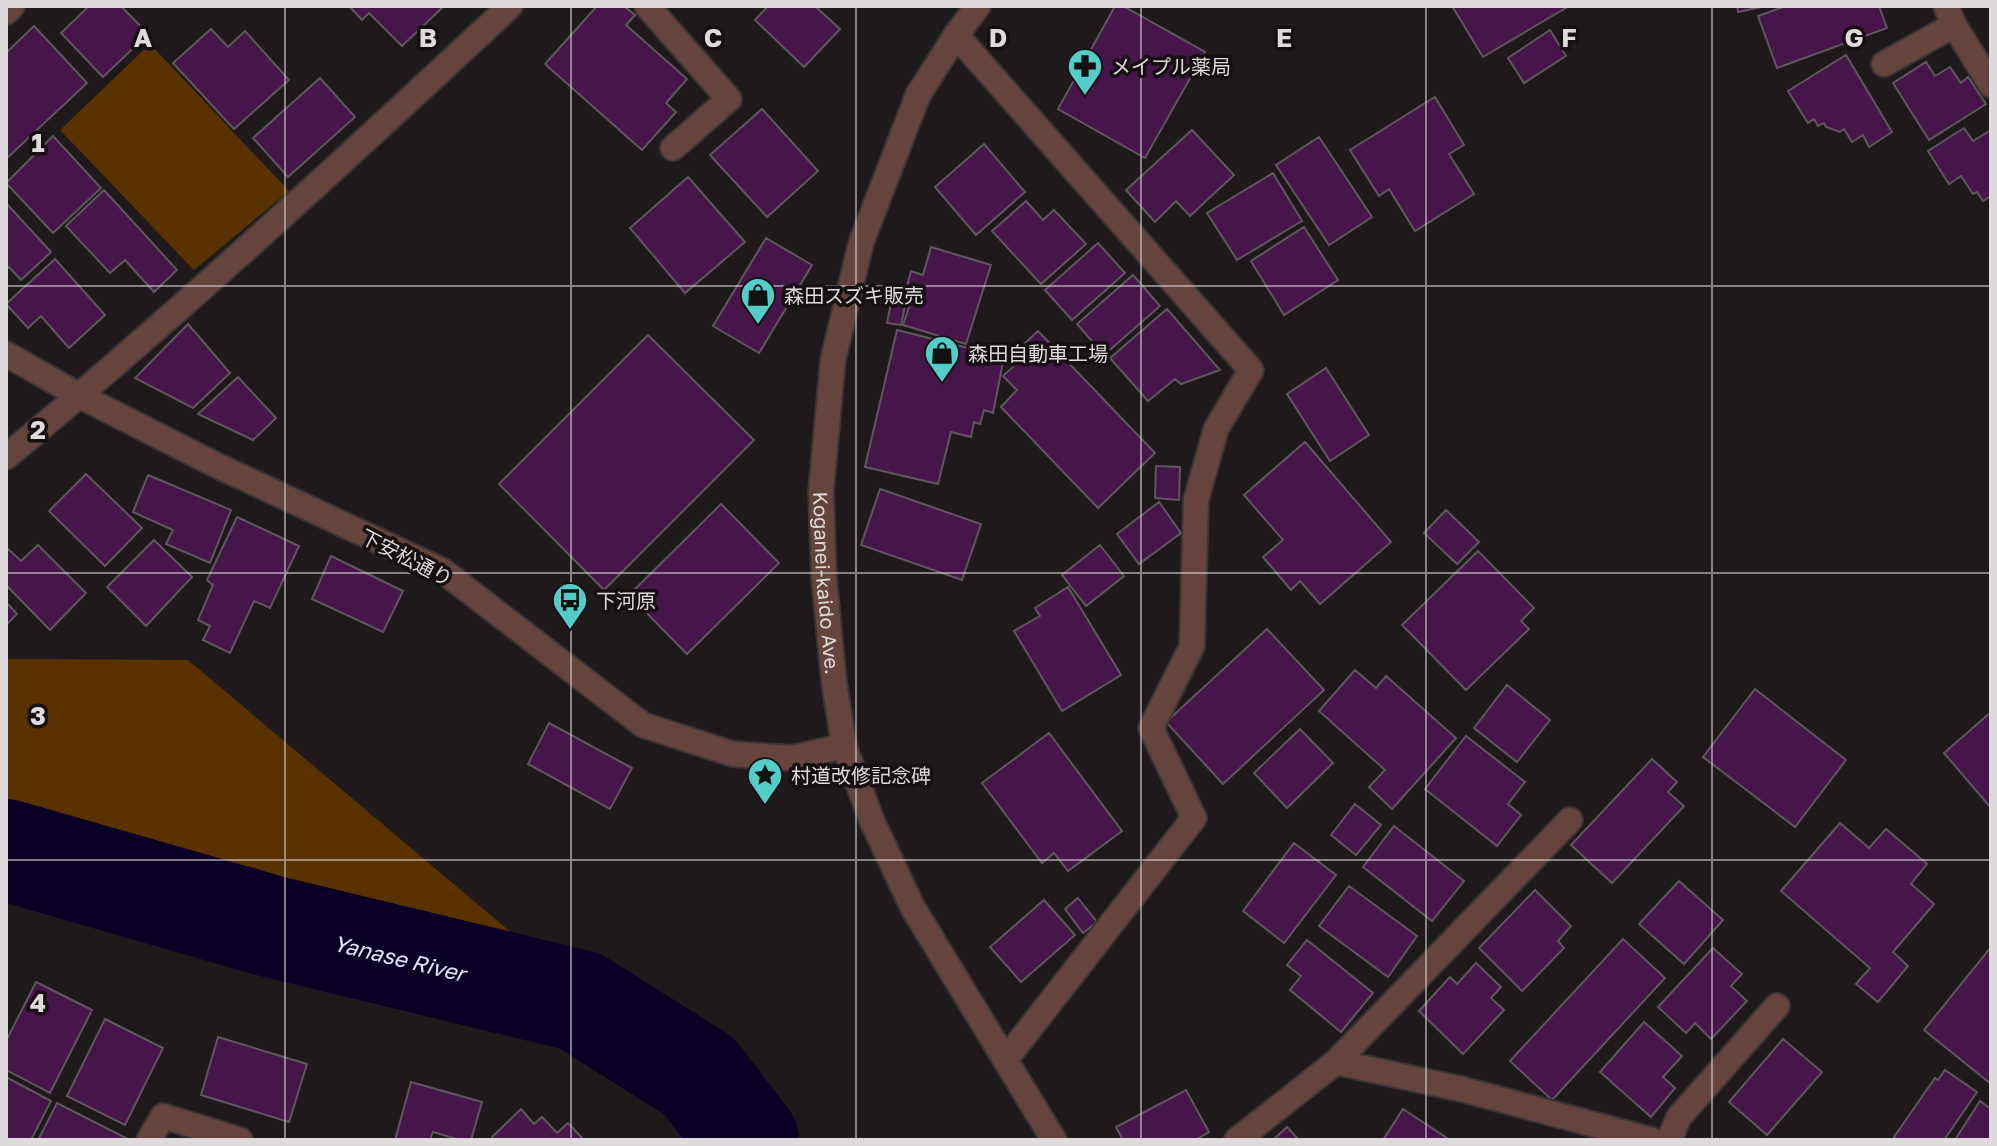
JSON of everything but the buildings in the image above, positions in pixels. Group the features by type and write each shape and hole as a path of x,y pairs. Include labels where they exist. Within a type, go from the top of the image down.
{"street":[{"path":"6,12 12,6"},
{"path":"6,457 80,396 360,146 510,6"},
{"path":"647,6 729,99 673,148"},
{"name":"Koganei-kaido Ave.","path":"978,6 918,95 861,243 833,360 821,491 824,578 844,746 872,821 913,908 1054,1140"},
{"path":"1884,64 1950,16 1991,85"},
{"path":"956,35 1251,370 1216,429 1196,500 1192,646 1151,728 1194,818 1006,1059"},
{"name":"下安松通り","path":"6,354 80,396 214,464 443,571 643,725 733,754 792,758 844,746"},
{"path":"1237,1140 1336,1062 1570,820"},
{"path":"1669,1140 1679,1117 1777,1006"},
{"path":"1336,1062 1461,1089 1652,1140"},
{"path":"149,1140 163,1116 240,1140"}],"shaded area":[{"path":"150,44 289,191 194,270 60,130"},
{"path":"6,659 188,660 533,951 6,816"}],"waterway":[{"name":"Yanase River","path":"6,850 274,927 580,1001 699,1076 748,1140"}],"place":[{"name":"メイプル薬局","path":"1085,97"},
{"name":"森田スズキ販売","path":"758,326"},
{"name":"森田自動車工場","path":"942,384"},
{"name":"下河原","path":"570,631"},
{"name":"村道改修記念碑","path":"765,806"}]}
